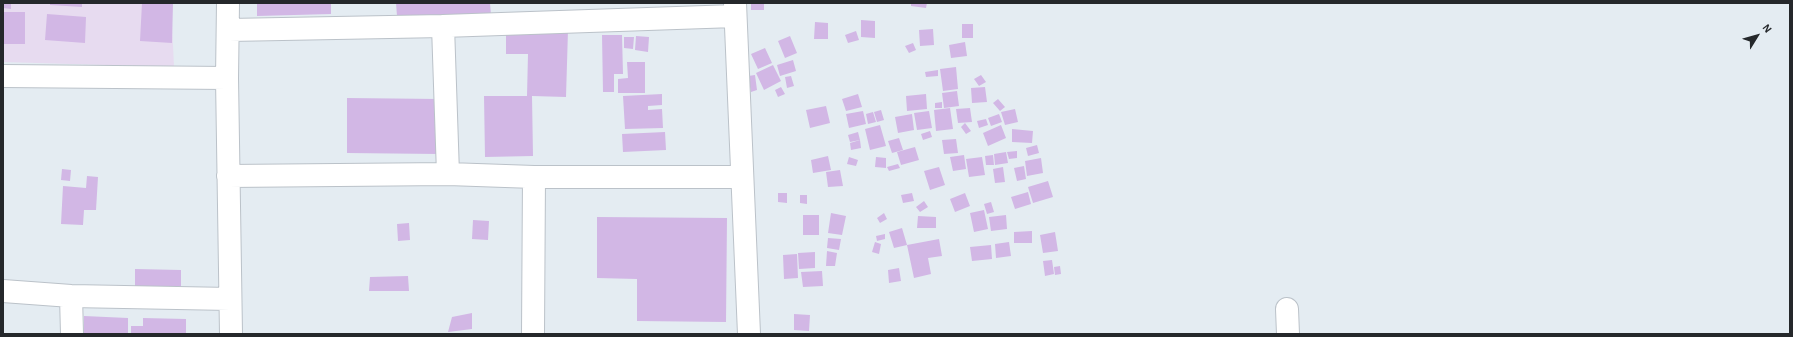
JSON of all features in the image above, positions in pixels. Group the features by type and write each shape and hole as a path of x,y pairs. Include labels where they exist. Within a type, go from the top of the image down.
{"street":[{"path":"228,3 229,30 227,78 231,334"},
{"path":"229,30 443,26 735,10 741,177 749,334"},
{"path":"443,26 448,174"},
{"path":"3,76 227,78"},
{"path":"228,176 448,174 534,177 741,177"},
{"path":"533,334 534,177"},
{"path":"3,291 71,296 230,299"},
{"path":"71,296 72,334"},
{"path":"1287,309 1288,334"}],"shaded area":[{"path":"3,3 171,3 174,67 3,62"}],"building":[{"path":"3,3 11,3 11,9 3,8"},
{"path":"50,3 82,3 82,7 50,5"},
{"path":"142,3 173,3 172,43 140,41"},
{"path":"257,3 331,3 331,14 257,16"},
{"path":"396,3 490,3 491,15 397,16"},
{"path":"751,3 764,3 764,10 751,10"},
{"path":"911,3 927,3 926,8 911,6"},
{"path":"3,12 25,12 25,44 3,44"},
{"path":"47,14 86,17 85,43 45,40"},
{"path":"861,20 875,21 875,38 861,37"},
{"path":"815,22 828,23 828,39 814,39"},
{"path":"962,24 973,24 973,38 962,38"},
{"path":"506,28 568,30 566,97 532,96 533,156 485,157 484,96 527,96 528,54 506,54"},
{"path":"933,29 934,45 920,46 919,30"},
{"path":"856,31 859,40 848,43 845,35"},
{"path":"602,35 622,35 623,74 614,74 614,92 603,92"},
{"path":"636,36 649,37 648,52 635,50"},
{"path":"790,36 797,53 785,58 778,41"},
{"path":"624,37 634,37 633,49 624,48"},
{"path":"965,42 967,56 951,58 949,45"},
{"path":"913,43 916,50 909,53 905,46"},
{"path":"765,48 772,63 758,69 751,54"},
{"path":"793,60 796,71 780,76 777,65"},
{"path":"627,62 645,62 645,93 618,93 618,79 628,78"},
{"path":"773,65 781,81 764,90 756,73"},
{"path":"956,67 958,89 943,91 940,69"},
{"path":"938,70 938,76 926,77 925,72"},
{"path":"755,75 757,90 751,92 748,76"},
{"path":"981,75 986,82 979,86 974,79"},
{"path":"791,76 794,86 787,88 785,77"},
{"path":"781,87 785,94 778,97 775,90"},
{"path":"985,87 987,102 972,103 971,88"},
{"path":"957,91 959,106 944,108 942,93"},
{"path":"662,94 662,105 648,106 648,110 662,109 663,128 625,129 623,96"},
{"path":"858,94 862,107 846,111 842,99"},
{"path":"926,94 927,109 907,111 906,96"},
{"path":"347,98 439,99 439,154 347,153"},
{"path":"998,99 1005,107 1000,111 993,103"},
{"path":"942,102 942,108 935,108 935,103"},
{"path":"826,106 830,123 810,128 806,110"},
{"path":"950,108 953,129 936,131 934,110"},
{"path":"970,108 972,122 958,123 956,109"},
{"path":"1015,109 1018,122 1005,125 1001,112"},
{"path":"881,110 884,120 877,122 874,112"},
{"path":"863,111 866,124 849,128 846,114"},
{"path":"929,111 932,128 917,130 914,113"},
{"path":"873,112 876,122 868,124 866,114"},
{"path":"912,114 914,130 898,133 895,117"},
{"path":"999,114 1002,122 991,126 988,118"},
{"path":"986,119 988,125 979,128 977,121"},
{"path":"965,123 971,131 966,134 961,127"},
{"path":"880,125 886,146 870,150 865,129"},
{"path":"1001,125 1006,138 988,146 983,133"},
{"path":"1012,129 1033,131 1032,143 1012,142"},
{"path":"930,131 932,137 923,140 921,134"},
{"path":"665,132 666,150 623,152 622,134"},
{"path":"858,132 860,140 850,142 848,135"},
{"path":"899,138 903,150 892,153 888,141"},
{"path":"956,139 958,153 944,154 942,140"},
{"path":"860,140 861,148 851,150 850,143"},
{"path":"1037,145 1039,153 1028,156 1026,148"},
{"path":"915,147 919,160 901,165 897,152"},
{"path":"1017,151 1017,158 1009,159 1007,152"},
{"path":"1006,152 1008,163 995,165 994,154"},
{"path":"964,155 966,169 953,171 950,157"},
{"path":"993,155 994,165 986,165 985,156"},
{"path":"828,156 831,170 813,173 811,160"},
{"path":"849,157 858,160 856,166 847,164"},
{"path":"876,157 886,158 886,168 875,167"},
{"path":"982,157 985,175 969,177 966,159"},
{"path":"1041,158 1043,173 1027,176 1025,161"},
{"path":"898,164 900,168 889,171 887,167"},
{"path":"1024,166 1026,179 1017,181 1014,168"},
{"path":"939,167 945,185 930,190 924,171"},
{"path":"1003,167 1005,182 995,183 993,169"},
{"path":"62,169 71,170 70,181 61,180"},
{"path":"840,170 843,186 828,187 826,172"},
{"path":"87,176 98,177 96,210 84,210 83,225 61,224 63,186 86,188"},
{"path":"1048,181 1053,197 1033,203 1028,187"},
{"path":"1028,192 1031,204 1015,209 1011,197"},
{"path":"778,193 787,193 787,203 778,202"},
{"path":"912,193 914,201 903,203 901,195"},
{"path":"965,193 970,206 955,212 950,199"},
{"path":"800,195 807,195 807,204 800,203"},
{"path":"924,201 928,207 920,212 916,207"},
{"path":"991,202 994,212 987,214 984,204"},
{"path":"984,210 988,229 974,232 970,213"},
{"path":"831,213 846,216 842,235 828,233"},
{"path":"884,213 887,219 880,223 877,218"},
{"path":"803,215 819,215 819,235 803,235"},
{"path":"1006,215 1007,229 991,231 989,217"},
{"path":"918,216 936,217 936,228 917,228"},
{"path":"597,217 727,218 726,322 637,321 637,279 597,278"},
{"path":"473,220 489,221 488,240 472,239"},
{"path":"409,223 410,240 398,241 397,224"},
{"path":"902,228 907,245 894,248 889,232"},
{"path":"1032,231 1032,243 1014,243 1014,232"},
{"path":"1055,232 1058,251 1043,253 1040,235"},
{"path":"885,234 885,239 877,241 876,236"},
{"path":"828,238 841,239 839,250 827,248"},
{"path":"939,239 942,256 928,258 931,274 914,278 907,245"},
{"path":"875,242 881,244 879,254 872,252"},
{"path":"1009,242 1011,256 996,258 995,244"},
{"path":"991,245 992,259 972,261 970,247"},
{"path":"827,251 837,253 835,266 826,266"},
{"path":"815,252 815,268 799,269 798,253"},
{"path":"797,254 798,278 784,279 783,255"},
{"path":"1052,260 1054,274 1045,276 1043,261"},
{"path":"1060,266 1061,274 1055,275 1054,267"},
{"path":"899,268 901,281 889,283 888,270"},
{"path":"135,269 181,270 181,286 135,286"},
{"path":"822,271 823,286 803,287 801,272"},
{"path":"408,276 409,291 369,291 370,277"},
{"path":"472,313 472,329 448,332 452,317"},
{"path":"794,314 810,315 809,331 794,330"},
{"path":"84,316 128,318 128,334 84,334"},
{"path":"143,318 186,319 186,334 131,334 131,326 143,326"}]}
